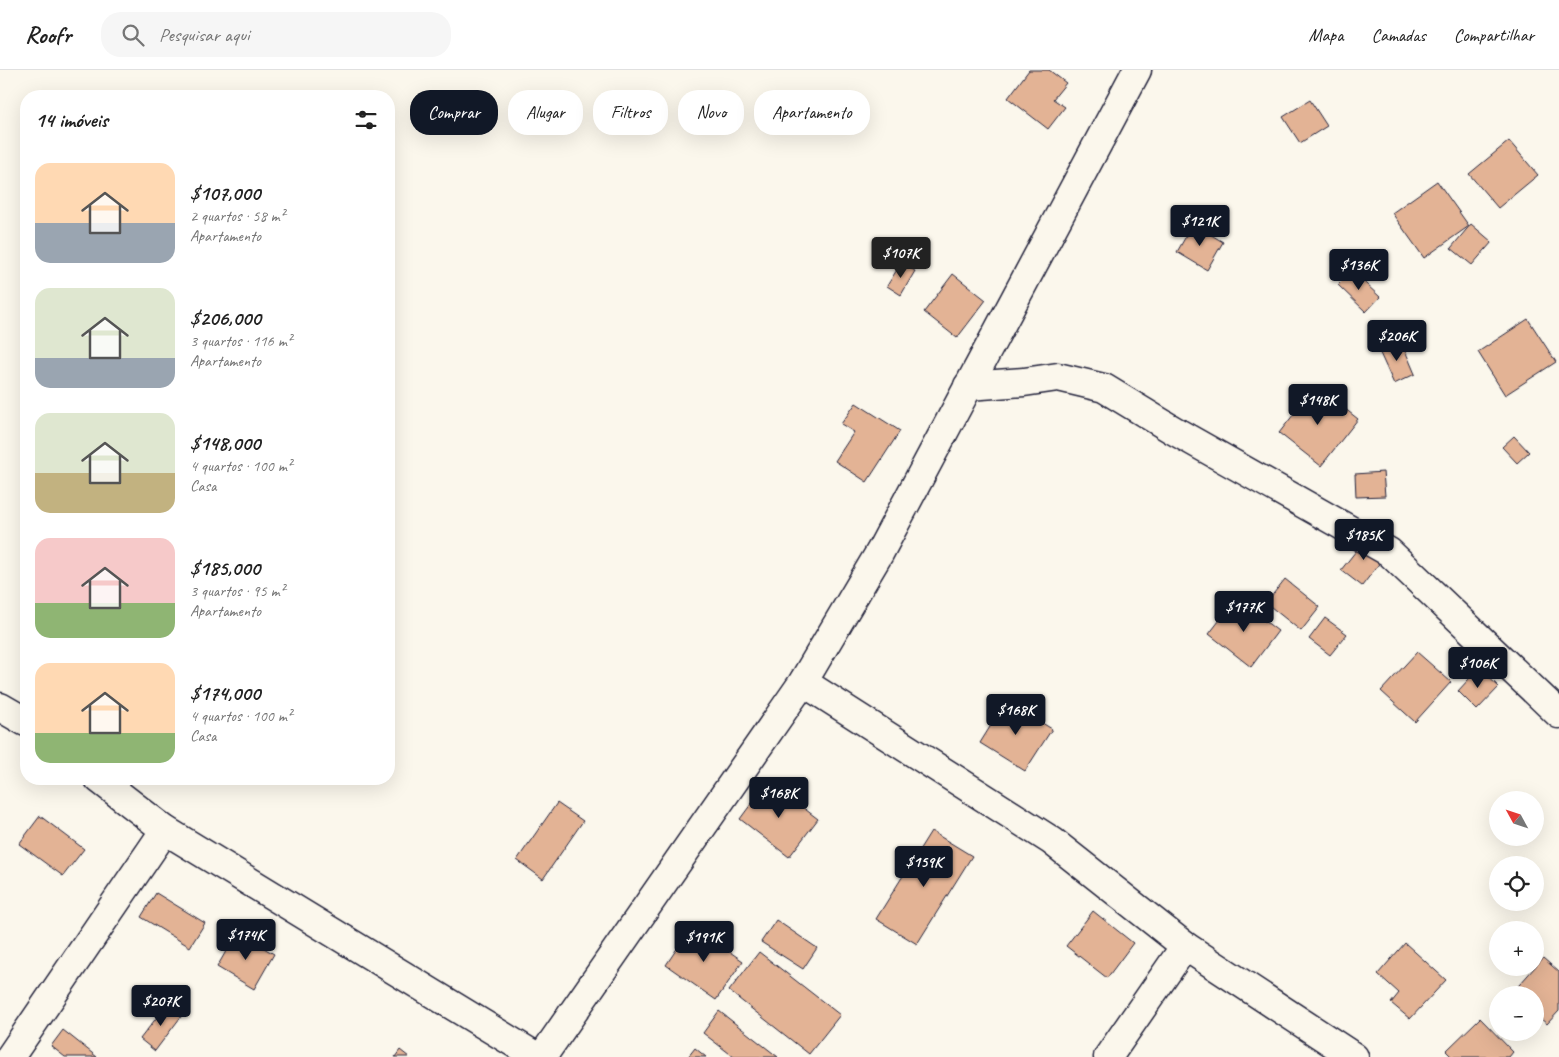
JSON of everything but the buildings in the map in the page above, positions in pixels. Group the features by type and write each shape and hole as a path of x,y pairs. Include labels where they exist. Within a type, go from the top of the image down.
{"street":[{"path":"542,1057 803,682 880,552 1137,70"},
{"path":"968,386 1024,382 1058,377 1104,388 1173,430 1389,552 1559,714"},
{"path":"803,682 1052,841 1185,946 1354,1057"},
{"path":"0,707 20,719"},
{"path":"107,785 164,830 537,1057"},
{"path":"10,1057 164,830"},
{"path":"1108,1057 1185,946"}]}
